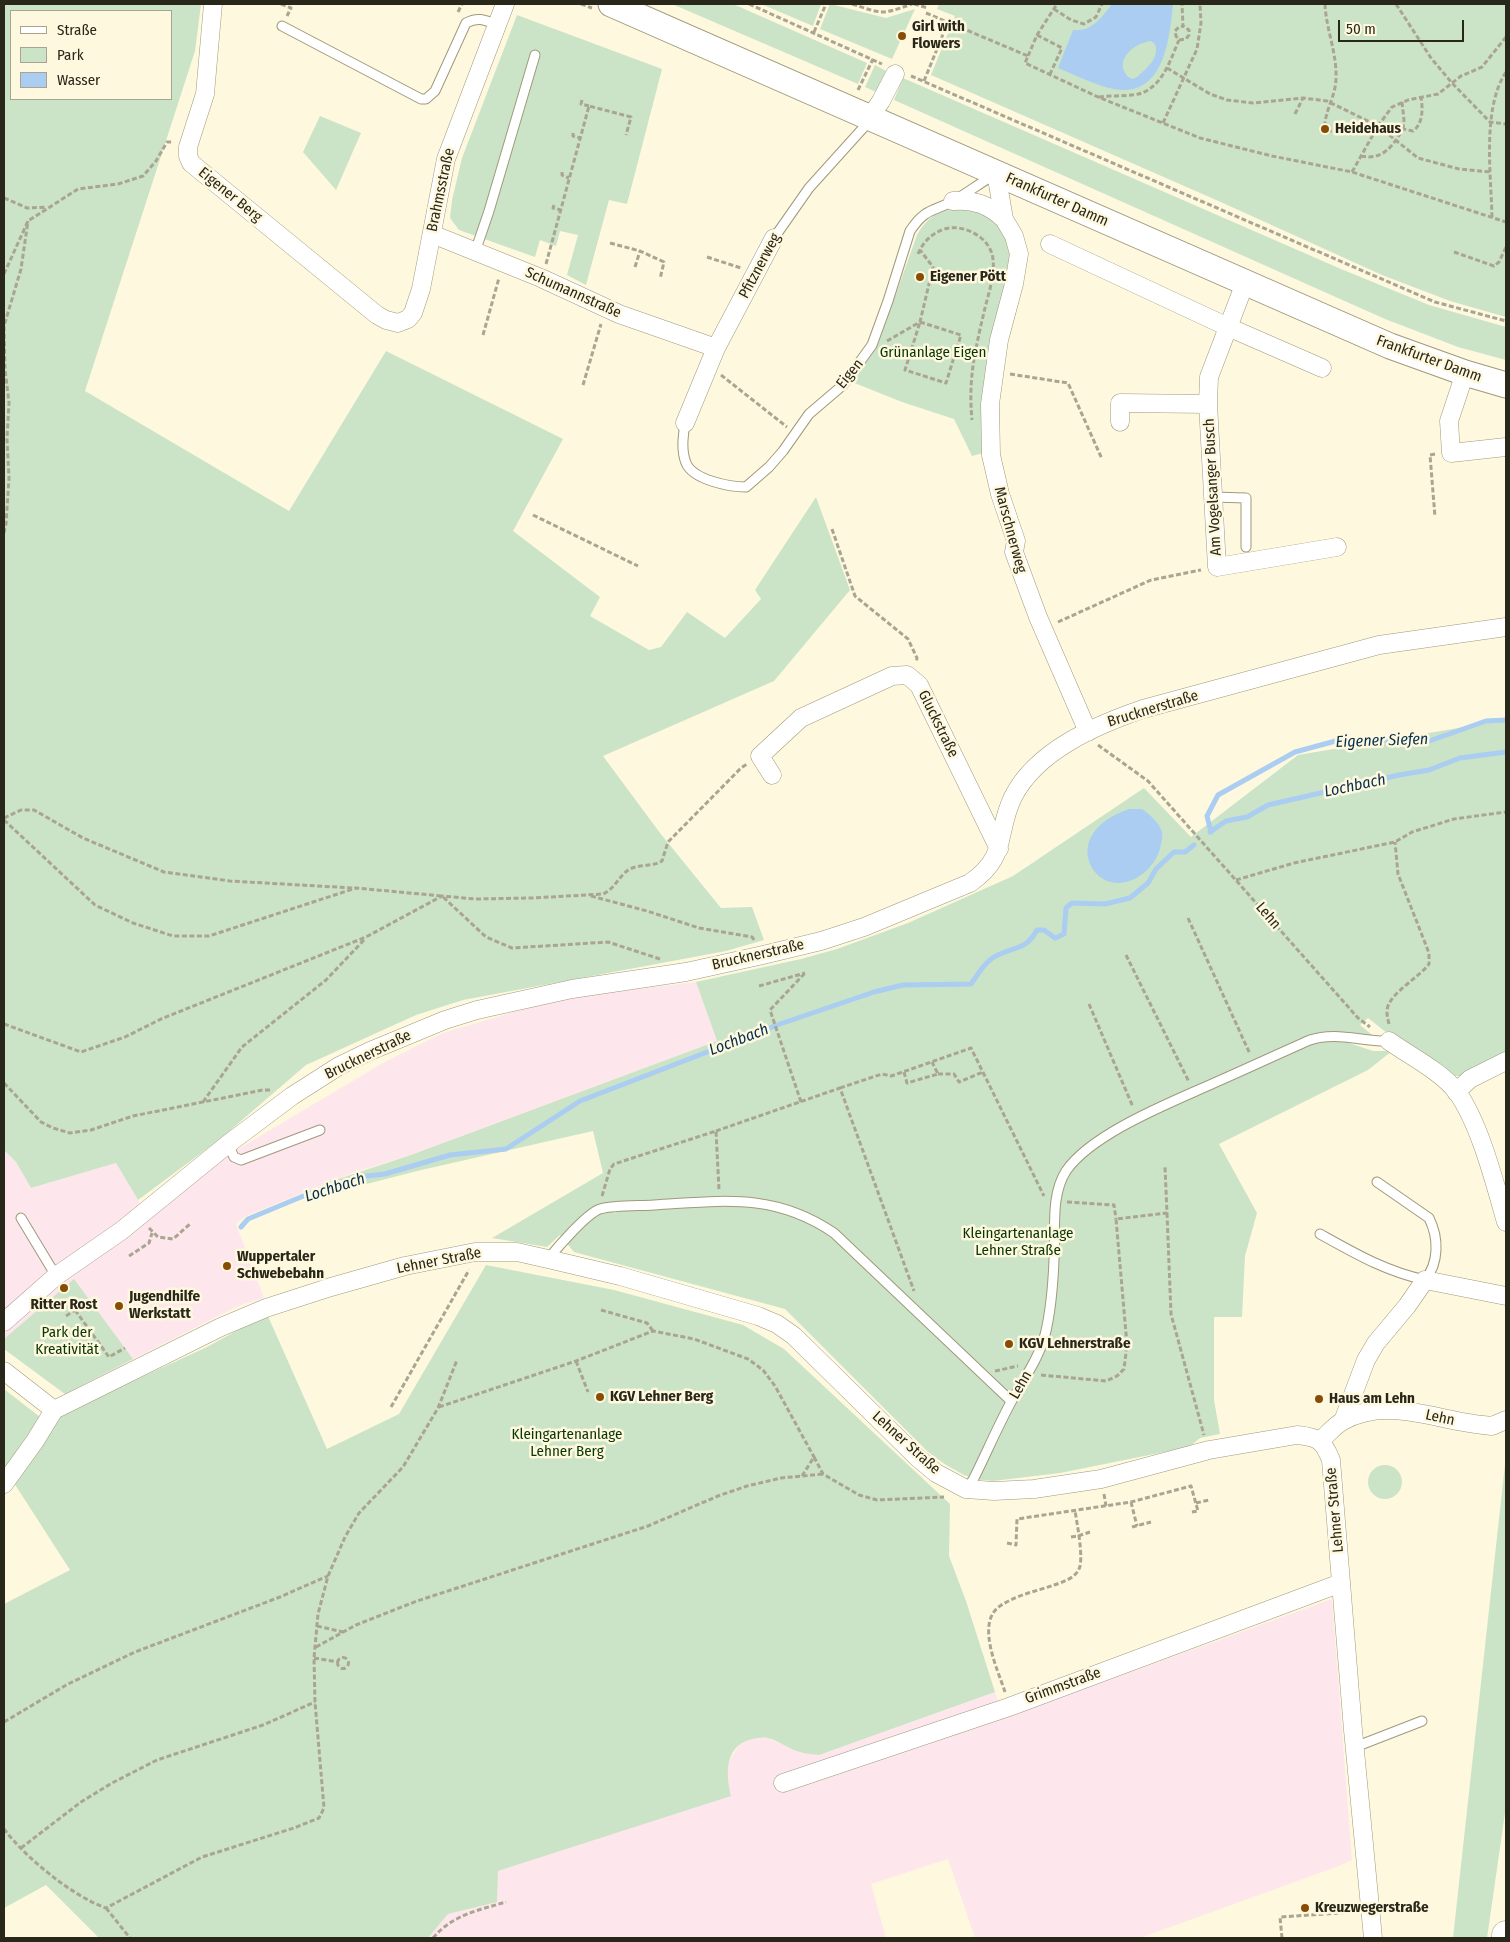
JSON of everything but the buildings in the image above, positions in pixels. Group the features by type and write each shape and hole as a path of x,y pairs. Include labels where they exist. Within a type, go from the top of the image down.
{"main road":[{"name":"Frankfurter Damm","path":"612,4 867,122 996,173 1390,346 1465,373 1506,385"}],"street":[{"name":"Eigener Berg","path":"214,4 205,94 188,147 188,156 191,164 377,315 398,323"},
{"name":"Brahmsstraße","path":"398,323 408,319 413,313 432,234 446,159 505,4"},
{"path":"867,122 881,101 896,71"},
{"name":"Marschnerweg","path":"996,173 1004,219 1014,236 1018,254 1018,265 999,340 994,372 990,404 992,455 1000,494 1016,541 1014,552 1043,629 1088,732"},
{"path":"953,201 965,200 984,204 1004,219"},
{"name":"Schumannstraße","path":"432,234 555,284 606,309 716,348"},
{"name":"Pfitznerweg","path":"685,423 716,348 774,238"},
{"path":"1050,244 1228,327 1322,368"},
{"name":"Am Vogelsanger Busch","path":"1245,283 1209,377 1208,404 1217,567 1337,546"},
{"path":"1465,373 1450,420 1451,453 1506,447"},
{"name":"Am Vogelsanger Busch","path":"1120,422 1120,403 1208,404"},
{"name":"Brucknerstraße","path":"4,1322 56,1276 121,1230 228,1144 292,1096 339,1066 370,1051 445,1020 477,1010 572,989 686,972 763,956 864,927 970,883 983,874 993,862 999,849 1004,820 1013,796 1030,771 1050,755 1112,720 1143,709 1367,648 1506,627"},
{"name":"Gluckstraße","path":"760,756 801,718 892,676 907,675 919,686 999,849"},
{"path":"760,756 772,776"},
{"path":"1389,1041 1438,1075 1456,1092 1478,1135 1506,1222"},
{"path":"1456,1092 1470,1079 1506,1061"},
{"name":"Lehner Straße","path":"54,1410 221,1327 266,1308 330,1287 405,1266 476,1252 517,1252 620,1276 758,1316 777,1324 794,1336 918,1458 936,1473 966,1489 994,1492 1072,1484 1101,1479 1208,1450 1297,1435 1310,1436 1320,1441 1331,1460 1354,1747 1373,1938"},
{"path":"1343,1421 1354,1388 1371,1351 1425,1280 1506,1296"},
{"path":"4,1371 54,1410 35,1441 4,1484"},
{"name":"Lehn","path":"1320,1441 1343,1421 1360,1414 1394,1410 1476,1425 1492,1426 1506,1420"},
{"name":"Grimmstraße","path":"783,1783 1009,1707 1341,1584"}],"lane":[{"path":"282,26 426,99 435,91 466,23 475,18 487,20 496,25"},
{"path":"475,252 535,55"},
{"name":"Pfitznerweg","path":"774,238 809,188 867,122"},
{"name":"Eigen","path":"685,423 682,441 686,465 693,472 711,481 730,487 746,488 769,467 809,414 843,384 872,345 910,231 924,214 953,201 996,173"},
{"path":"1213,497 1246,498 1246,547"},
{"name":"Lehn","path":"966,1489 973,1480 1011,1401 1028,1374 1044,1335 1050,1307 1056,1201 1064,1176 1078,1158 1100,1140 1138,1118 1320,1037 1338,1035 1376,1042 1389,1041"},
{"path":"228,1144 234,1157 241,1160 320,1130"},
{"path":"1320,1234 1385,1269 1400,1275 1425,1280 1432,1272 1436,1243 1429,1218 1377,1182"},
{"path":"548,1259 563,1239 599,1209 720,1201 747,1201 775,1205 816,1220 834,1233 1011,1401"},
{"path":"21,1218 56,1276"},
{"path":"1354,1747 1422,1721"}],"path":[{"path":"749,4 896,71 924,81 1435,302 1506,321"},
{"path":"814,32 826,4"},
{"path":"852,4 885,13 913,4 928,8"},
{"path":"1057,4 1037,35 1025,63 1098,97 1200,138 1250,151 1352,172 1506,222"},
{"path":"1054,9 1071,20 1084,24 1096,17 1102,4"},
{"path":"1179,40 1186,40 1189,35 1188,30 1183,26 1182,4"},
{"path":"1163,123 1195,57 1201,36 1200,4"},
{"path":"1325,4 1336,76 1325,123 1330,131 1356,128 1372,123"},
{"path":"1396,4 1431,58 1452,83 1490,122 1506,124"},
{"path":"926,13 1028,56"},
{"path":"924,81 948,22"},
{"path":"1179,40 1175,35 1176,31 1179,27 1183,26"},
{"path":"1037,35 1062,48 1050,74"},
{"path":"1352,172 1387,112 1402,102 1438,94 1461,76 1482,67 1506,37"},
{"path":"1098,97 1143,93 1155,83 1167,68 1179,40"},
{"path":"858,92 873,59"},
{"path":"1167,68 1184,80 1216,97 1245,103 1303,98 1331,103 1378,126 1412,155 1459,169 1491,172"},
{"path":"1492,217 1490,122 1497,89 1506,72"},
{"path":"1403,130 1413,131 1419,125 1422,111 1421,97"},
{"path":"1295,114 1303,98"},
{"path":"582,100 581,104 631,117 626,135"},
{"path":"1361,156 1373,157 1383,154 1396,141 1403,130 1402,102"},
{"path":"552,245 589,106"},
{"path":"573,132 573,136 580,138"},
{"path":"4,274 28,221 48,207 58,203 78,189 118,184 143,176 156,161 167,142 172,141 188,156"},
{"path":"562,172 562,175 569,178"},
{"path":"4,198 27,208 48,207"},
{"path":"554,205 553,208 561,210"},
{"path":"4,533 9,478 7,439 9,403 5,369 4,326 21,269 28,221"},
{"path":"916,258 928,238 936,232 947,228 968,230 981,238 992,253 994,260 992,275 973,357"},
{"path":"610,243 640,251 664,262 660,279"},
{"path":"1454,252 1494,266 1499,262 1506,247"},
{"path":"872,345 877,347 920,322 961,335 946,383 905,370 920,322 934,267 920,250"},
{"path":"635,267 640,251"},
{"path":"707,257 756,273"},
{"path":"483,335 503,263"},
{"path":"583,385 606,309"},
{"path":"709,366 795,434"},
{"path":"994,372 1068,382 1102,459"},
{"path":"1435,517 1430,455 1451,453"},
{"path":"533,515 638,566"},
{"path":"832,529 855,596 908,639 917,658 914,680"},
{"path":"1043,629 1151,580 1217,567"},
{"name":"Lehn","path":"1088,732 1100,748 1148,781 1358,1018 1389,1041"},
{"path":"356,888 209,936 172,936 133,923 96,904 4,819 21,810 34,810 83,838 164,872 230,881 356,888 475,899 603,894 610,890 629,870 652,866 662,861 668,842 741,768 760,756"},
{"path":"1236,880 1294,863 1395,842 1412,832 1454,819 1506,812"},
{"path":"1389,1041 1391,1036 1386,1011 1389,1003 1398,991 1422,974 1430,964 1429,953 1398,874 1395,842"},
{"path":"588,895 699,928 752,937 763,956"},
{"path":"4,1024 81,1052 125,1037 161,1019 366,938 442,896"},
{"path":"442,896 486,937 512,948 608,942 682,966 686,972"},
{"path":"1188,918 1248,1050"},
{"path":"203,1102 242,1047 326,980 366,938"},
{"path":"1126,955 1188,1081"},
{"path":"759,986 805,973 772,1007 771,1014 779,1033 800,1102"},
{"path":"1088,1004 1134,1110"},
{"path":"599,1209 610,1169 614,1164 882,1074 891,1076 971,1048 1047,1201"},
{"path":"932,1062 938,1074"},
{"path":"904,1072 908,1083 938,1074 954,1074 960,1082 983,1072"},
{"path":"4,1083 41,1122 70,1133 91,1130 133,1116 263,1090 278,1091"},
{"path":"840,1088 923,1317"},
{"path":"716,1131 720,1201"},
{"path":"1165,1167 1171,1314 1208,1450"},
{"path":"1028,1374 1106,1381 1118,1376 1124,1369 1127,1345 1114,1205 1056,1201"},
{"path":"1116,1219 1167,1212"},
{"path":"129,1256 149,1243 152,1232 158,1237 172,1239 191,1223"},
{"path":"391,1406 473,1262"},
{"path":"66,1316 90,1300"},
{"path":"75,1310 109,1357 125,1348"},
{"path":"601,1310 647,1323 653,1331"},
{"path":"438,1408 576,1361 653,1331 694,1339 748,1359 763,1370 775,1386 823,1474 859,1495 877,1500 943,1497 966,1489"},
{"path":"106,1908 202,1857 294,1828 319,1818 324,1808 315,1702 314,1658 318,1614 328,1576 345,1537 359,1513 403,1467 438,1408 457,1360"},
{"path":"576,1361 588,1392"},
{"path":"982,1374 1034,1362"},
{"path":"802,1476 814,1458"},
{"path":"315,1647 343,1632 417,1601 648,1526 740,1489 781,1478 823,1474"},
{"path":"1007,1543 1016,1545 1017,1519 1131,1502 1191,1486 1198,1511 1192,1512"},
{"path":"1196,1503 1209,1500"},
{"path":"1131,1502 1137,1526"},
{"path":"1009,1707 988,1636 988,1626 992,1615 998,1607 1062,1582 1073,1576 1080,1568 1075,1511"},
{"path":"1132,1527 1151,1522"},
{"path":"1071,1537 1090,1532"},
{"path":"4,1722 68,1684 135,1652 280,1597 328,1576"},
{"path":"317,1626 343,1632"},
{"path":"314,1658 338,1662"},
{"path":"21,1848 82,1802 112,1783 157,1760 263,1725 315,1702"},
{"path":"4,1829 21,1848 64,1885 95,1904 106,1908 130,1938"},
{"path":"433,1938 444,1926 465,1914 506,1902"},
{"path":"1282,1938 1280,1917 1371,1911"}],"shaded area":[{"path":"696,982 717,1041 411,1155 352,1173 246,1216 236,1224 264,1298 238,1306 65,1394 4,1349 4,1150 16,1162 31,1188 116,1163 149,1219 201,1175 235,1151 383,1063 443,1033 561,998"},
{"path":"1332,1599 1352,1860 1339,1866 1140,1938 975,1938 948,1859 871,1884 886,1938 428,1938 448,1914 496,1902 498,1871 730,1796 727,1781 728,1763 739,1745 751,1739 759,1737 768,1738 800,1752 819,1755 995,1692 1004,1718"}],"green space":[{"path":"4,4 201,4 195,51 85,391 289,511 386,351 563,439 513,531 600,597 590,616 649,650 661,647 687,612 725,638 761,599 755,590 816,497 850,590 774,681 603,756 660,833 721,908 752,907 764,940 726,951 463,1000 416,1015 306,1065 220,1139 138,1200 116,1163 31,1188 16,1162 4,1150"},
{"path":"672,4 733,4 867,63 858,84"},
{"path":"761,4 821,4 813,26"},
{"path":"830,4 886,18 915,9 892,59 820,29"},
{"path":"939,4 1506,4 1506,317 1450,301 1382,275 931,75 955,16 937,9"},
{"path":"517,15 662,69 627,204 609,200 586,285 567,275 578,235 560,231 556,246 540,240 535,257 459,230 450,218 452,200 462,158"},
{"path":"875,65 886,71 876,92 865,87"},
{"path":"903,78 1341,269 1429,305 1506,327 1506,360 1458,347 1385,319 894,100"},
{"path":"320,116 361,133 336,190 303,152"},
{"name":"Grünanlage Eigen","path":"966,207 986,214 998,223 1007,239 1010,257 984,381 983,453 972,456 954,419 902,402 852,382 877,347 917,235 937,213"},
{"name":"Kleingartenanlage Lehner Straße","path":"1506,720 1506,1055 1462,1076 1452,1076 1392,1037 1368,1018 1360,1025 1376,1038 1354,1035 1349,1043 1373,1051 1392,1051 1368,1070 1219,1144 1257,1213 1245,1256 1242,1317 1214,1317 1214,1400 1220,1434 1200,1438 1189,1447 1060,1473 993,1481 974,1479 946,1465 928,1452 785,1309 574,1252 560,1235 547,1247 492,1238 603,1173 593,1131 417,1171 355,1187 334,1195 329,1182 411,1155 717,1041 696,982 801,959 837,949 908,923 1013,876 1144,788 1191,837 1298,755"},
{"name":"Kleingartenanlage Lehner Berg","path":"486,1265 614,1290 743,1325 784,1349 950,1504 949,1556 966,1601 995,1692 819,1755 796,1751 768,1738 749,1740 735,1749 731,1756 728,1780 731,1796 498,1871 497,1902 448,1914 428,1938 99,1938 46,1885 4,1908 4,1604 70,1570 14,1483 61,1414 207,1347 267,1314 327,1449 399,1414"},
{"name":"Park der Kreativität","path":"74,1279 133,1359 65,1394 4,1349 4,1339"},
{"path":"4,1389 40,1417 4,1469"},
{"path":"1506,1455 1506,1806 1487,1938 1453,1938"},
{"path":"1385,1465 1392,1466 1397,1470 1401,1475 1401,1489 1397,1494 1392,1498 1385,1499 1378,1498 1373,1494 1369,1489 1368,1482 1369,1475 1373,1470 1378,1466"}],"water":[{"path":"1112,4 1173,4 1169,38 1158,69 1149,80 1137,88 1122,90 1102,86 1058,68 1073,30 1086,29 1096,23","holes":["1151,41 1155,44 1156,54 1151,63 1137,77 1133,79 1128,77 1124,71 1123,64 1128,53 1145,42"]},
{"path":"1129,809 1142,809 1151,816 1161,828 1162,839 1158,854 1145,872 1135,879 1114,883 1103,879 1094,871 1088,859 1088,846 1098,827 1116,814"}],"waterway":[{"name":"Eigener Siefen","path":"1211,832 1207,816 1218,795 1295,752 1343,739 1429,741 1486,721 1506,720"},
{"name":"Lochbach","path":"1210,832 1226,821 1247,817 1268,805 1429,770 1460,758 1506,752"},
{"name":"Lochbach","path":"241,1227 248,1219 313,1192 357,1177 385,1174 450,1155 506,1149 580,1101 780,1024 874,992 903,985 971,984 990,960 1025,944 1037,930 1044,930 1055,938 1064,934 1066,908 1072,903 1105,904 1130,898 1148,883 1156,869 1174,852 1185,852 1194,845"}],"place":[{"name":"Girl with Flowers","path":"902,36"},
{"name":"Heidehaus","path":"1325,129"},
{"name":"Eigener Pött","path":"920,277"},
{"name":"Wuppertaler Schwebebahn","path":"227,1266"},
{"name":"Ritter Rost","path":"64,1288"},
{"name":"Jugendhilfe Werkstatt","path":"119,1306"},
{"name":"KGV Lehnerstraße","path":"1009,1344"},
{"name":"KGV Lehner Berg","path":"600,1397"},
{"name":"Haus am Lehn","path":"1319,1399"},
{"name":"Kreuzwegerstraße","path":"1305,1908"}]}
